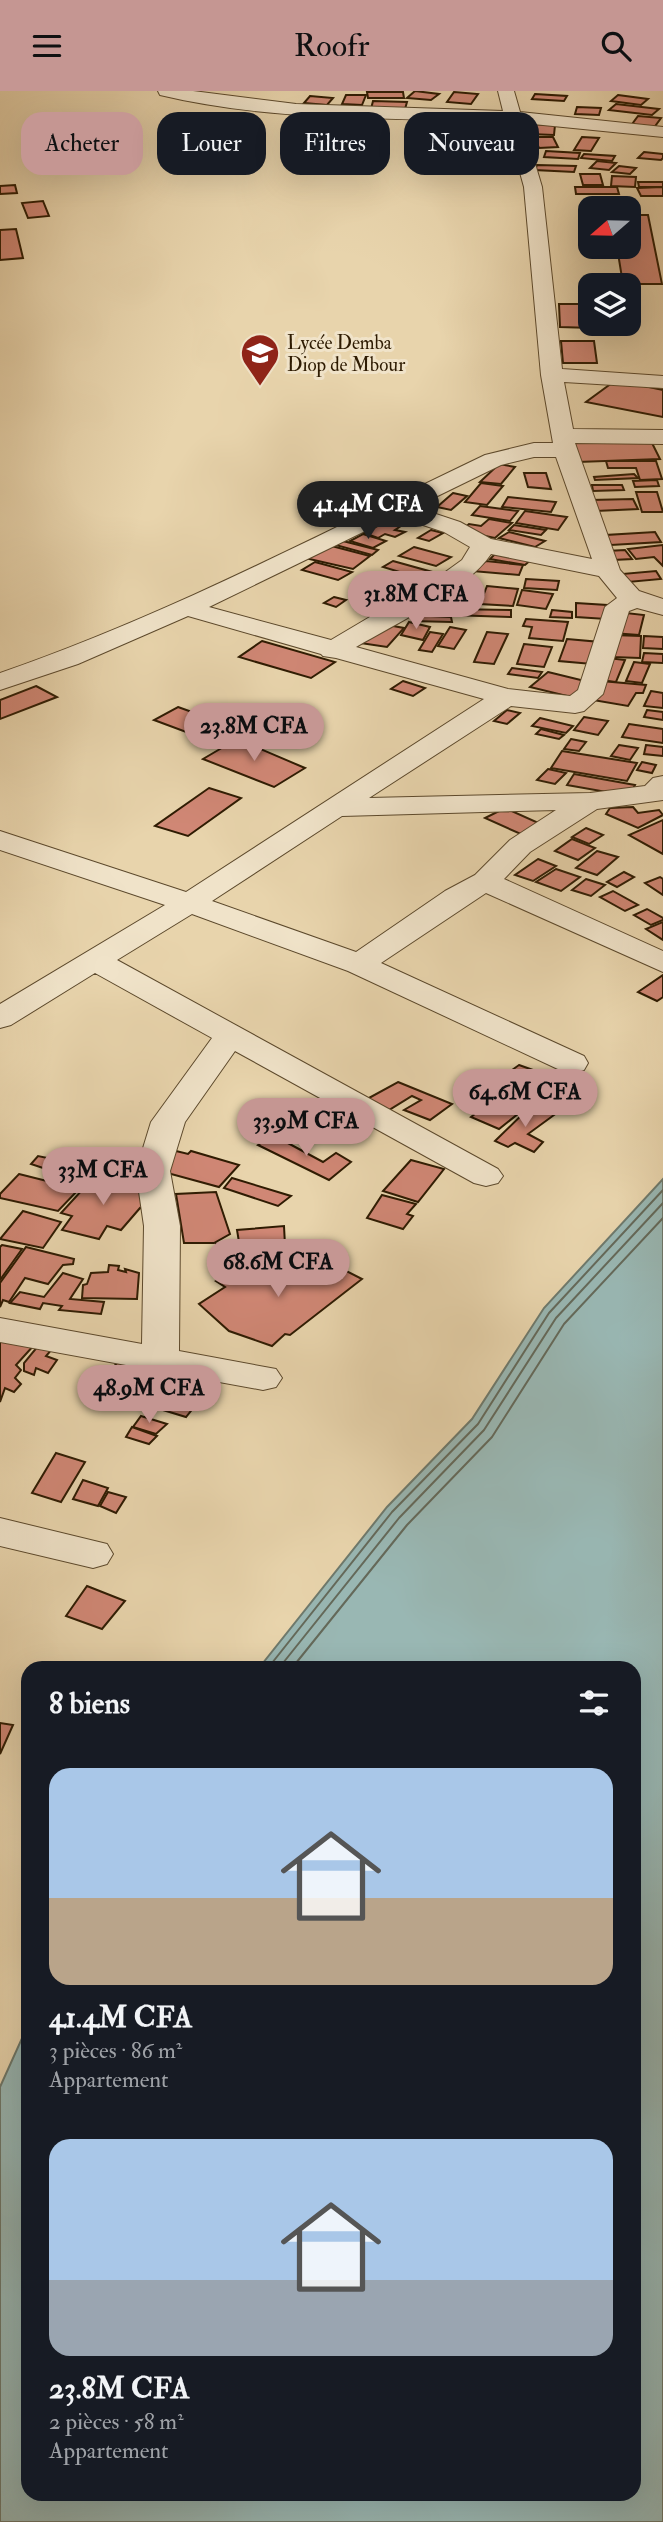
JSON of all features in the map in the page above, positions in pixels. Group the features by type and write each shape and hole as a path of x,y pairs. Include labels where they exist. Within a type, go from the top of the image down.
{"street":[{"path":"506,91 513,112"},
{"path":"177,92 327,109 404,112"},
{"path":"539,119 663,132"},
{"path":"530,175 552,375 564,443 608,570 617,587 634,600 663,607"},
{"path":"552,375 663,382"},
{"path":"0,682 69,658 186,608 493,460 564,443 663,437"},
{"path":"393,507 452,527 484,545 608,570"},
{"path":"332,651 453,578 471,565 484,545"},
{"path":"186,608 332,651 506,697 575,705 590,694 618,607 634,600"},
{"path":"0,1018 189,903 331,808 506,697"},
{"path":"331,808 590,801 660,793"},
{"path":"359,964 456,897 485,881 520,846 590,801"},
{"path":"0,840 189,903 359,964 572,1063"},
{"path":"485,881 663,963"},
{"path":"93,960 486,1176"},
{"path":"160,1359 162,1226 153,1171 168,1122 230,1035"},
{"path":"0,1330 263,1378"},
{"path":"0,1532 93,1554"}],"water":[{"path":"663,1179 663,2522 0,2522 0,2087 21,2040 21,2501 641,2501 641,1661 265,1661 387,1507 472,1419 544,1308"}],"building":[{"path":"415,91 439,94 431,100 407,98"},
{"path":"367,92 403,92 404,98 368,98"},
{"path":"454,92 478,94 471,104 447,102"},
{"path":"535,94 567,96 564,101 532,99"},
{"path":"346,95 366,95 362,105 342,104"},
{"path":"618,95 648,99 641,105 611,101"},
{"path":"310,96 333,98 327,105 304,103"},
{"path":"373,101 407,102 405,109 371,109"},
{"path":"616,104 659,109 652,115 609,110"},
{"path":"577,107 601,108 599,115 575,114"},
{"path":"638,116 661,118 653,129 630,127"},
{"path":"539,124 555,125 554,135 539,134"},
{"path":"539,137 553,137 558,147 539,148"},
{"path":"582,137 599,138 591,151 574,150"},
{"path":"546,151 580,153 578,159 544,157"},
{"path":"644,152 663,154 663,158 638,158"},
{"path":"584,154 615,156 612,161 581,158"},
{"path":"597,161 616,163 609,170 590,168"},
{"path":"539,165 576,166 574,172 539,170"},
{"path":"619,166 636,168 630,174 612,172"},
{"path":"580,174 600,174 603,185 583,185"},
{"path":"612,176 636,177 635,187 611,186"},
{"path":"638,182 663,182 663,187 639,187"},
{"path":"15,185 17,193 0,194 0,186"},
{"path":"575,187 617,187 619,194 576,194"},
{"path":"663,187 663,196 641,196 637,188"},
{"path":"43,201 49,216 28,218 22,203"},
{"path":"641,215 648,215 662,284 641,284 641,273 621,273 619,259 641,259"},
{"path":"16,229 23,258 0,260 0,230"},
{"path":"559,304 578,304 578,328 560,327"},
{"path":"561,341 594,341 597,363 563,363"},
{"path":"616,380 663,390 663,417 586,402"},
{"path":"649,437 660,459 578,462 569,440"},
{"path":"606,461 656,461 662,479 640,480 636,468 608,468"},
{"path":"499,464 515,467 501,484 480,482"},
{"path":"524,473 546,473 551,489 528,487"},
{"path":"634,474 638,478 595,480 594,477"},
{"path":"657,480 659,486 635,487 633,481"},
{"path":"481,483 503,486 487,505 465,502"},
{"path":"592,485 622,485 624,490 593,491"},
{"path":"636,492 657,492 663,512 642,512"},
{"path":"453,493 467,496 451,510 437,507"},
{"path":"508,497 556,502 551,512 502,507"},
{"path":"633,499 638,509 596,511 591,500"},
{"path":"480,506 518,511 510,521 472,515"},
{"path":"525,511 567,517 558,530 516,523"},
{"path":"489,519 512,523 495,538 461,531 469,524 481,526"},
{"path":"385,522 401,526 395,530 405,532 395,537 385,534 378,538 364,533"},
{"path":"514,525 546,530 541,535 509,530"},
{"path":"431,530 443,533 429,541 418,538"},
{"path":"509,532 545,541 535,547 499,538"},
{"path":"655,532 661,542 611,545 606,535"},
{"path":"363,534 386,541 373,548 350,541"},
{"path":"339,540 378,550 372,555 332,544"},
{"path":"324,544 370,556 353,569 305,558"},
{"path":"663,545 663,566 654,557 636,559 628,549"},
{"path":"414,547 451,557 436,566 399,556"},
{"path":"625,550 632,559 613,560 607,551"},
{"path":"497,552 533,558 525,565 490,559"},
{"path":"393,561 436,573 426,580 383,567"},
{"path":"486,561 523,565 519,575 472,571"},
{"path":"315,562 352,572 338,580 302,570"},
{"path":"656,571 661,579 628,582 622,574"},
{"path":"400,573 425,581 419,585 393,577"},
{"path":"526,579 559,581 557,590 524,588"},
{"path":"399,582 415,587 390,602 374,597"},
{"path":"487,586 518,589 513,606 480,604"},
{"path":"522,590 553,594 546,609 517,605"},
{"path":"334,597 346,600 336,607 324,603"},
{"path":"424,602 446,605 448,615 412,613"},
{"path":"576,603 607,605 606,619 576,617"},
{"path":"452,609 511,610 511,617 451,615"},
{"path":"552,610 572,612 572,618 550,617"},
{"path":"617,612 644,615 639,635 612,633"},
{"path":"411,615 451,617 452,622 412,621"},
{"path":"526,619 568,622 563,641 529,638 532,627 523,626"},
{"path":"371,622 404,628 387,647 354,642"},
{"path":"409,622 430,627 423,640 401,635"},
{"path":"450,627 466,630 454,649 438,646"},
{"path":"430,632 443,634 432,652 419,650"},
{"path":"487,632 508,634 494,664 474,662"},
{"path":"613,635 641,636 640,658 612,657"},
{"path":"644,636 663,637 663,649 643,648"},
{"path":"567,639 600,642 592,664 559,661"},
{"path":"262,641 335,662 311,678 239,657"},
{"path":"524,644 552,647 544,667 517,664"},
{"path":"644,653 663,654 663,663 642,662"},
{"path":"608,658 625,660 616,682 599,680"},
{"path":"634,662 650,664 642,683 626,681"},
{"path":"512,668 542,672 538,678 508,674"},
{"path":"548,672 589,682 571,697 530,687"},
{"path":"403,681 425,688 413,696 391,689"},
{"path":"601,681 646,685 643,693 636,693 628,706 593,700"},
{"path":"36,686 57,697 0,719 0,700"},
{"path":"651,691 663,693 663,708 644,706"},
{"path":"178,707 245,731 221,745 154,720"},
{"path":"507,710 520,713 507,724 494,721"},
{"path":"647,710 663,712 663,720 644,717"},
{"path":"584,717 608,721 598,735 574,730"},
{"path":"540,718 573,726 566,733 532,726"},
{"path":"629,724 663,729 663,743 622,737"},
{"path":"541,729 564,735 559,739 536,734"},
{"path":"237,739 305,768 274,787 203,759"},
{"path":"571,739 586,742 579,751 564,749"},
{"path":"619,745 638,748 630,760 611,756"},
{"path":"646,745 663,747 663,756 644,754"},
{"path":"562,751 637,763 627,781 551,768"},
{"path":"642,762 656,765 652,773 637,770"},
{"path":"548,769 566,773 555,784 537,780"},
{"path":"574,774 635,785 629,796 567,785"},
{"path":"209,788 241,798 188,836 155,826"},
{"path":"633,807 638,813 659,810 663,815 638,828 606,814 610,808"},
{"path":"505,808 543,825 523,835 485,818"},
{"path":"663,820 663,854 629,835"},
{"path":"586,828 603,835 589,844 572,837"},
{"path":"572,839 595,848 578,860 555,851"},
{"path":"597,851 618,857 597,875 576,868"},
{"path":"538,859 556,866 533,881 515,875"},
{"path":"556,869 580,877 561,891 536,882"},
{"path":"624,872 634,877 617,887 607,882"},
{"path":"660,877 663,879 663,895 645,883"},
{"path":"586,879 605,885 591,896 572,890"},
{"path":"613,891 638,905 625,911 600,897"},
{"path":"647,909 663,920 651,925 634,915"},
{"path":"663,922 663,940 646,929"},
{"path":"663,975 663,997 657,1001 638,992"},
{"path":"519,1065 550,1076 545,1083 577,1095 555,1111 508,1089 511,1085 498,1080"},
{"path":"398,1082 452,1104 430,1120 404,1110 421,1100 412,1096 389,1110 367,1099"},
{"path":"489,1083 498,1087 501,1083 507,1086 491,1100 475,1094"},
{"path":"506,1090 533,1102 499,1129 471,1117"},
{"path":"532,1105 554,1115 528,1134 543,1142 534,1152 515,1143 508,1147 495,1141"},
{"path":"273,1135 323,1162 336,1153 351,1162 329,1180 258,1145"},
{"path":"68,1149 121,1166 115,1177 91,1171 77,1185 54,1180 62,1170 50,1167 49,1170 31,1164 38,1156 57,1160"},
{"path":"176,1151 188,1154 191,1151 239,1165 219,1187 160,1171"},
{"path":"411,1160 444,1169 418,1202 383,1191"},
{"path":"19,1174 79,1189 58,1211 0,1198 0,1194"},
{"path":"94,1177 143,1188 147,1210 140,1208 121,1230 107,1226 99,1239 62,1230 72,1216 61,1213"},
{"path":"232,1178 291,1196 278,1206 224,1188"},
{"path":"216,1192 230,1234 214,1243 184,1243 176,1194"},
{"path":"382,1195 416,1204 407,1214 413,1216 403,1229 367,1218"},
{"path":"23,1211 61,1222 43,1248 0,1239"},
{"path":"284,1226 286,1265 219,1268 216,1244 239,1242 237,1230"},
{"path":"2,1245 22,1249 0,1280 0,1247"},
{"path":"26,1247 74,1259 73,1264 63,1265 48,1284 25,1278 9,1302 3,1300 0,1307 0,1283"},
{"path":"315,1255 362,1279 272,1346 229,1331 199,1304 225,1287 216,1281 232,1273 243,1278 265,1269 276,1275"},
{"path":"109,1265 119,1266 118,1270 139,1273 137,1299 82,1298 83,1285 87,1284 91,1273 108,1272"},
{"path":"63,1273 83,1279 70,1299 104,1302 101,1314 59,1310 62,1306 43,1303 40,1309 10,1303 20,1292 44,1297"},
{"path":"0,1336 35,1344 16,1365 21,1370 15,1378 21,1384 14,1392 5,1388 0,1402"},
{"path":"38,1346 53,1348 46,1356 57,1360 48,1373 36,1368 34,1375 24,1371 24,1363"},
{"path":"123,1356 197,1375 187,1384 132,1368 109,1399 91,1393"},
{"path":"132,1377 202,1397 186,1417 140,1403 141,1400 136,1398 136,1403 114,1397"},
{"path":"141,1416 167,1424 156,1434 133,1427"},
{"path":"132,1427 157,1436 149,1444 126,1437"},
{"path":"56,1453 85,1462 61,1502 32,1493"},
{"path":"83,1480 108,1488 98,1506 73,1499"},
{"path":"108,1492 126,1497 116,1513 100,1506"},
{"path":"87,1586 125,1601 102,1629 66,1616"},
{"path":"0,1723 13,1725 0,1754"}],"place":[{"name":"Lycée Demba Diop de Mbour","path":"260,387"}]}
